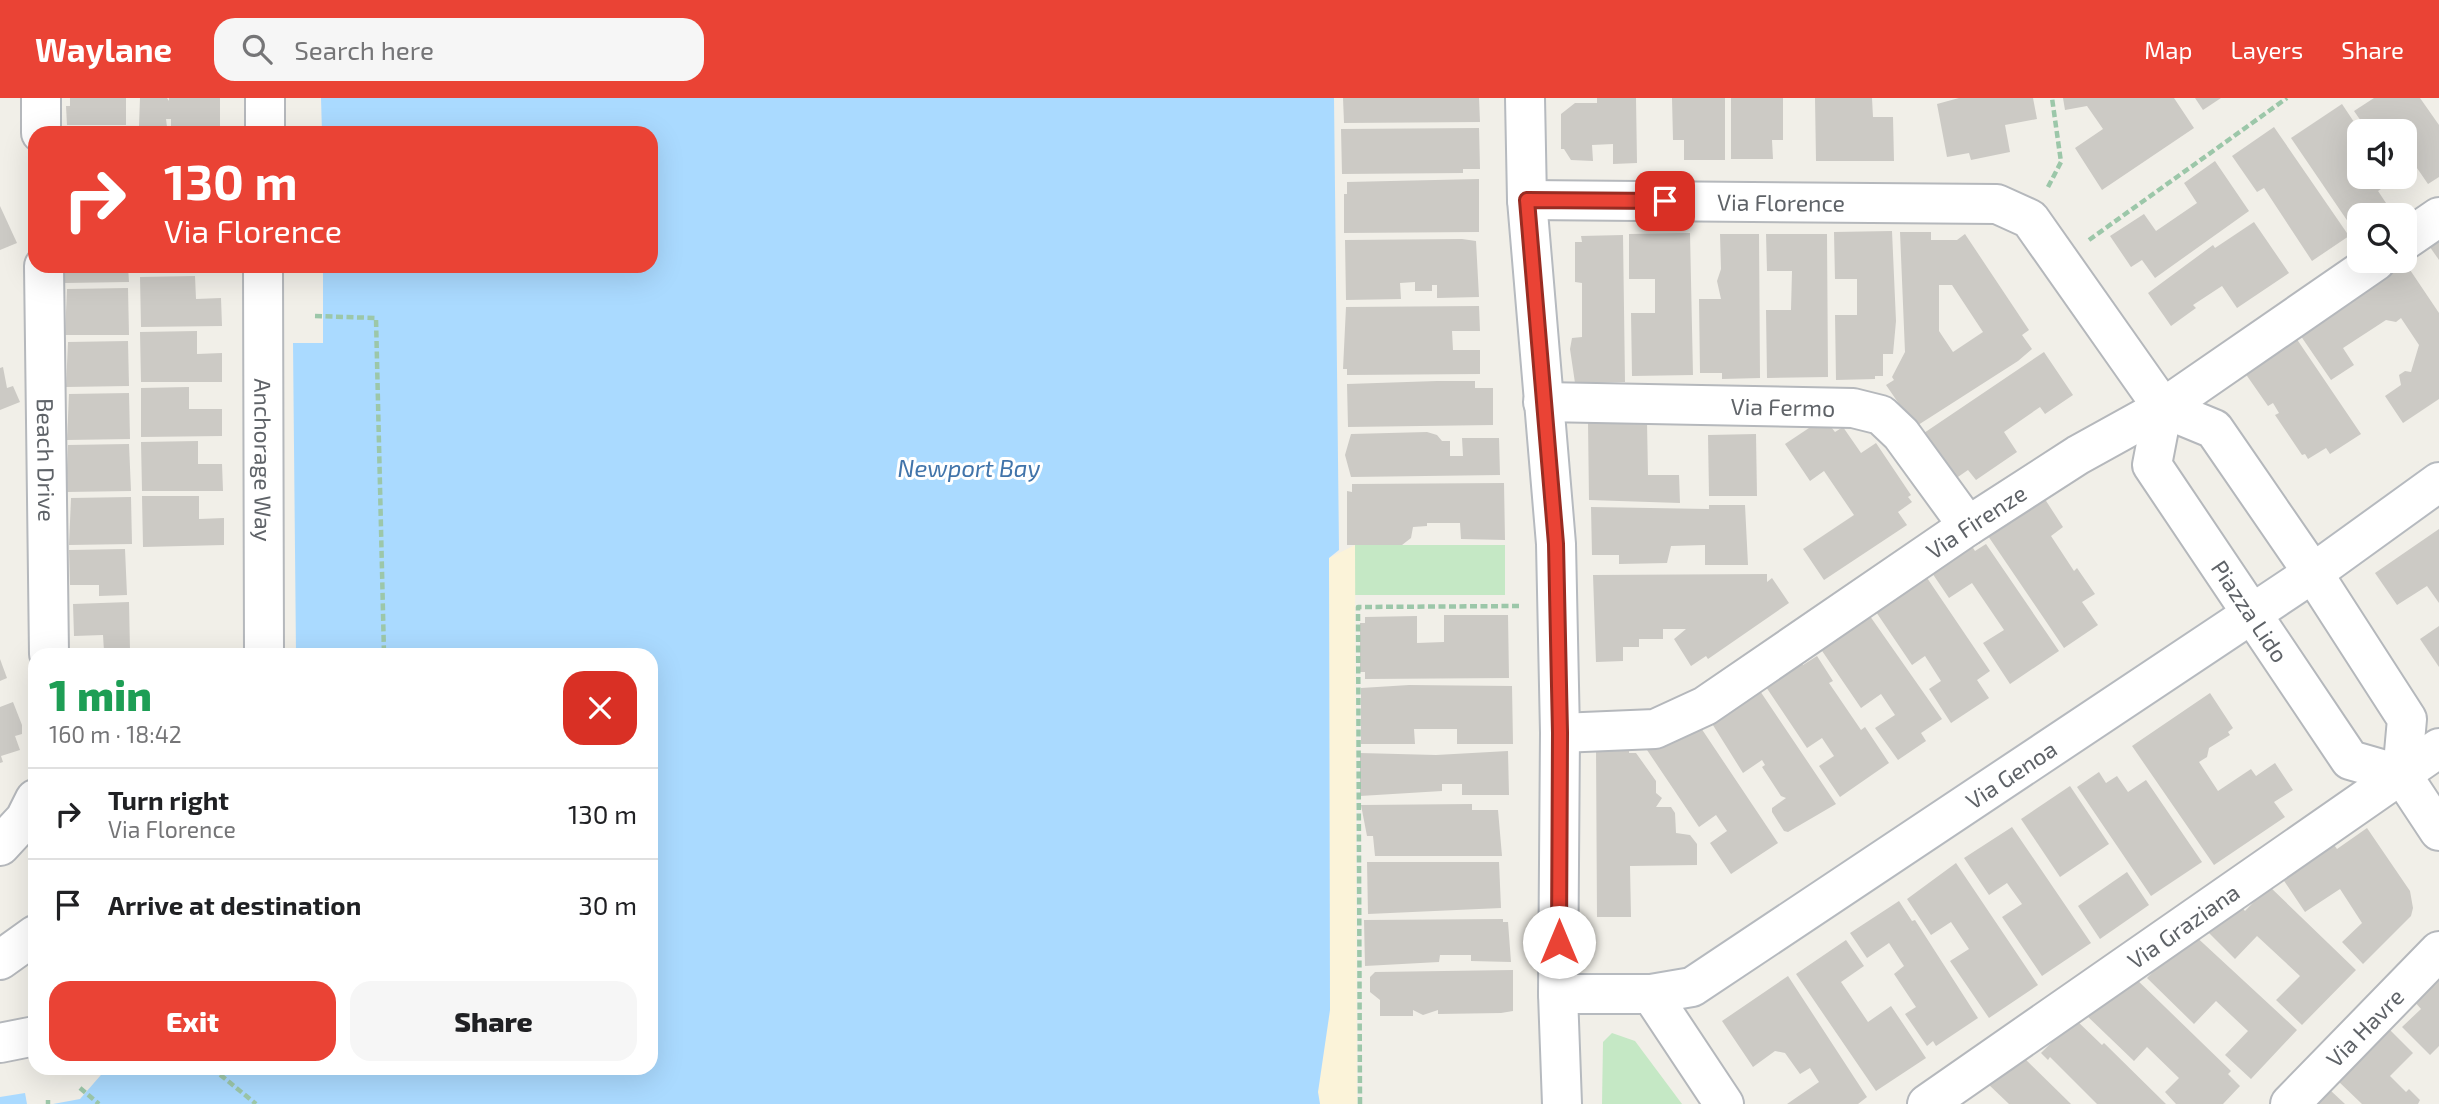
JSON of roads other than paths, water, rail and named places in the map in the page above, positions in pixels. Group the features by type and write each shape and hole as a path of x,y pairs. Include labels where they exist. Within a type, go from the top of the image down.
{"street":[{"path":"41,98 41,126"},
{"path":"265,98 265,126"},
{"path":"1525,98 1527,200 1556,544 1560,733 1558,993 1562,1104"},
{"name":"Via Florence","path":"1527,200 1997,204 2030,219 2163,408"},
{"path":"2417,232 2439,217"},
{"name":"Beach Drive","path":"44,273 49,648"},
{"name":"Anchorage Way","path":"263,273 264,648"},
{"name":"Via Firenze","path":"1560,733 1655,729 1705,706 1968,526 2078,455 2163,408 2359,273"},
{"name":"Via Fermo","path":"1543,402 1853,408 1881,415 1901,434 1968,526"},
{"path":"2163,408 2214,429 2313,573 2407,719 2402,775 2439,831"},
{"name":"Piazza Lido","path":"2163,408 2152,465 2250,615 2350,760 2402,775"},
{"name":"Via Genoa","path":"1558,993 1651,994 1692,987 2313,573 2439,482"},
{"name":"Via Graziana","path":"1927,1104 2439,748"},
{"path":"0,846 28,813"},
{"path":"0,960 28,939"},
{"name":"Via Havre","path":"2290,1104 2439,951"},
{"path":"1651,994 1724,1104"},
{"path":"0,1044 28,1038"}],"water":[{"name":"Newport Bay","path":"321,98 1334,98 1339,550 1329,558 1330,1010 1318,1092 1320,1104 53,1104 80,1099 101,1075 658,1075 658,648 296,648 293,343 323,343 323,273 658,273 658,126 322,126"},
{"path":"25,1093 27,1104 0,1104 0,1097"}]}
